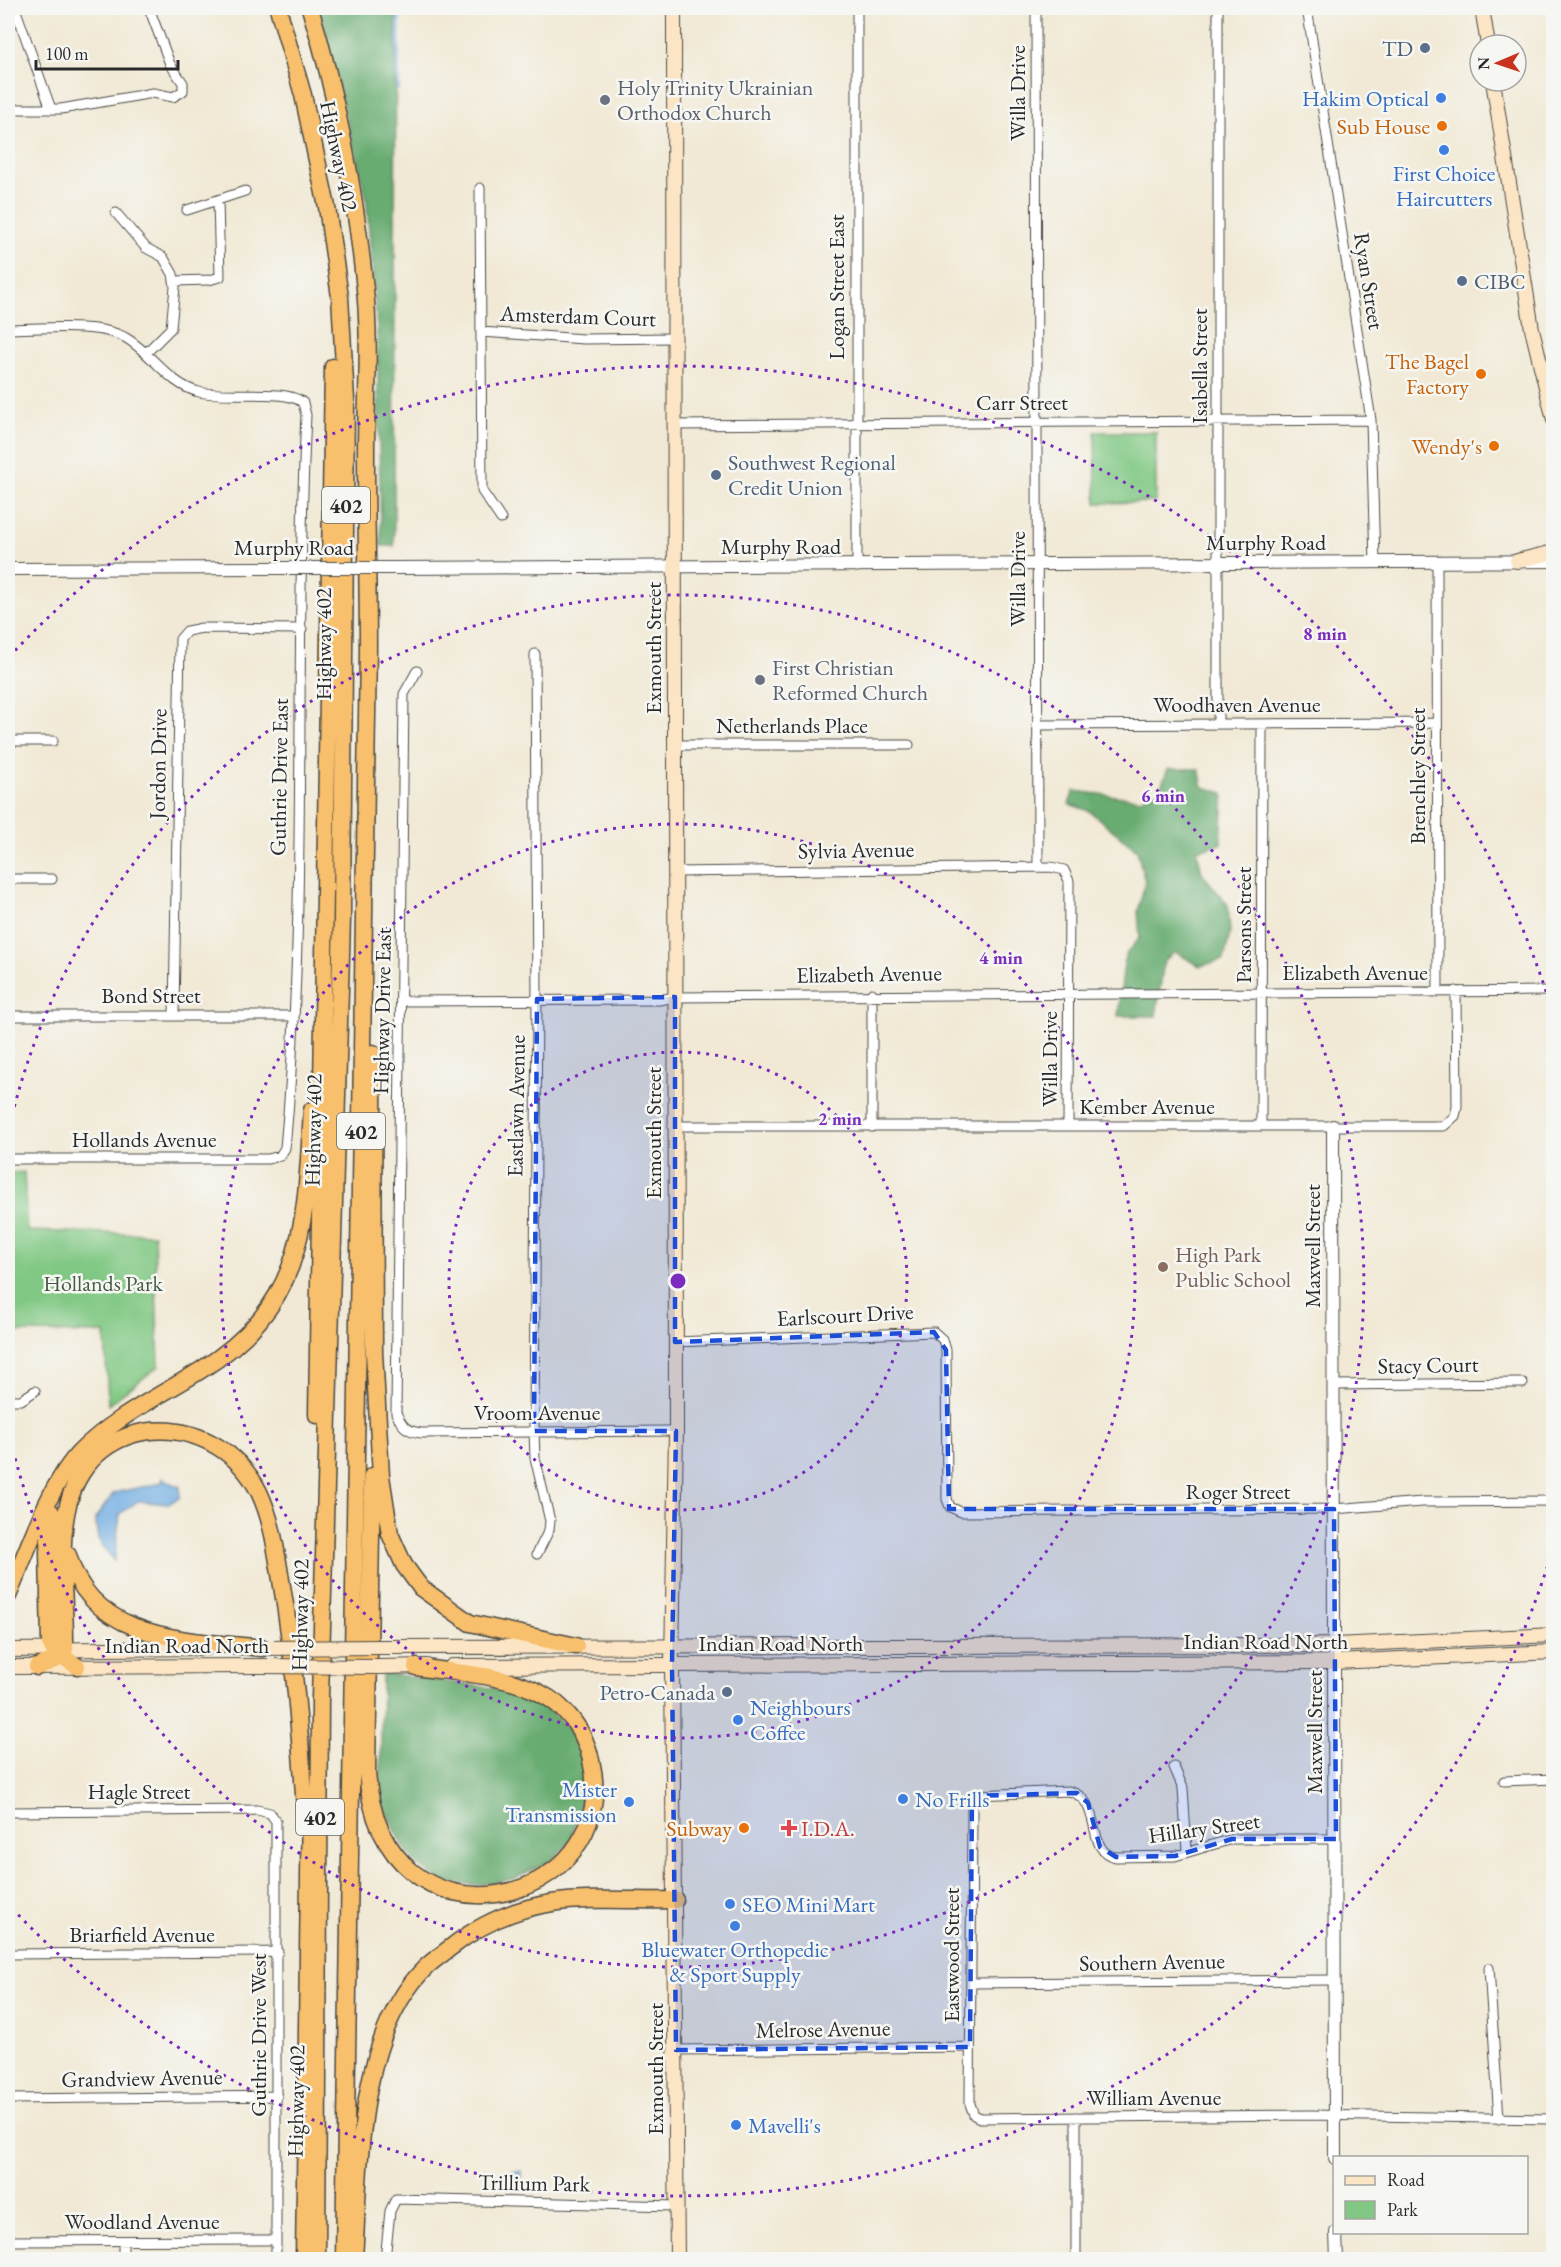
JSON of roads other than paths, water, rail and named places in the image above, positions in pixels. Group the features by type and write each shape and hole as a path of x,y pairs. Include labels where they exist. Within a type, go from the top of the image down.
{"highway":[{"name":"Highway 402","path":"278,8 303,95 330,226 343,340 346,411 342,919 320,1698 317,2259"},
{"name":"Highway 402","path":"309,8 322,48 364,281 368,373 366,452 368,649 344,2259"},
{"path":"303,95 326,260 334,375 322,967 321,1220 307,1852 304,2259"},
{"path":"368,649 375,803 372,966 376,1203 367,1772 373,1813 385,1839 399,1859 431,1884 457,1893 483,1896 529,1886 555,1869 567,1857 576,1845 589,1816 594,1779 588,1747 582,1734 564,1710 529,1688 512,1682 416,1667"},
{"path":"327,2259 331,1982 330,1698 344,1022 342,919"},
{"path":"8,1596 53,1494 68,1466 110,1425 200,1371 239,1342 271,1306 290,1272 302,1230 307,1185 322,967"},
{"path":"374,1352 378,1450 384,1501 390,1534 412,1578 434,1600 470,1623 576,1646"},
{"path":"59,1651 64,1530 69,1499 85,1469 108,1447 137,1434 169,1430 201,1437 231,1455 252,1480 269,1519 285,1605 299,1732 307,1852"},
{"path":"53,1494 48,1552 48,1619 59,1651 77,1666"},
{"path":"64,1530 68,1557 78,1580 99,1605 120,1622 151,1634 263,1648"},
{"path":"37,1667 59,1651"},
{"path":"354,2259 364,2124 375,2064 399,2002 424,1968 463,1938 504,1914 554,1903 675,1900"}],"main road":[{"name":"Exmouth Street","path":"674,8 675,997 673,1126 676,1431 672,1664 677,2259"},
{"path":"1482,8 1486,33"},
{"path":"1495,93 1532,329 1554,420"},
{"path":"1516,561 1554,552"},
{"name":"Indian Road North","path":"8,1650 672,1645 1334,1645 1554,1635"},
{"name":"Indian Road North","path":"8,1667 1335,1662 1554,1652"}],"street":[{"path":"15,8 51,109"},
{"path":"8,109 51,109 153,93 172,97 180,95 183,83 170,64 149,8"},
{"name":"Logan Street East","path":"856,567 857,8"},
{"name":"Willa Drive","path":"1036,8 1038,867 1059,869 1067,875 1068,1126"},
{"name":"Isabella Street","path":"1218,8 1218,724"},
{"name":"Ryan Street","path":"1307,8 1371,420 1375,563"},
{"name":"Amsterdam Court","path":"480,188 482,491 501,519"},
{"path":"187,210 245,191"},
{"path":"174,281 209,280 220,277 218,200"},
{"path":"8,329 105,331 125,337 146,353 171,328 174,281 169,264 163,256 146,248 116,213"},
{"name":"Amsterdam Court","path":"481,332 584,339 673,338"},
{"name":"Guthrie Drive East","path":"146,353 175,380 198,392 233,396 292,396 298,399 305,408 294,1016 285,1148 280,1156"},
{"name":"Carr Street","path":"674,425 1371,420"},
{"name":"Brenchley Street","path":"1437,561 1438,991"},
{"name":"Murphy Road","path":"8,569 856,567 1554,561"},
{"name":"Jordon Drive","path":"174,1014 180,639 187,631 202,628 302,628"},
{"name":"Eastlawn Avenue","path":"535,654 537,999 534,1431 535,1458 550,1521 549,1530 537,1554"},
{"name":"Highway Drive East","path":"402,1426 396,1413 404,694 417,671"},
{"name":"Woodhaven Avenue","path":"1037,725 1436,723"},
{"name":"Parsons Street","path":"1261,1126 1262,724"},
{"path":"8,741 53,741"},
{"name":"Netherlands Place","path":"675,745 909,745"},
{"name":"Sylvia Avenue","path":"674,872 1038,867"},
{"path":"8,879 52,879"},
{"name":"Kember Avenue","path":"673,1126 1444,1126 1451,1122 1457,1107 1456,991"},
{"name":"Elizabeth Avenue","path":"402,1001 659,1000 675,997 872,993 1554,991"},
{"path":"872,993 872,1127"},
{"name":"Bond Street","path":"8,1016 174,1014 294,1016"},
{"name":"Maxwell Street","path":"1333,1126 1335,2156"},
{"name":"Hollands Avenue","path":"8,1159 268,1159 280,1156"},
{"name":"Earlscourt Drive","path":"675,1342 934,1332 943,1340 946,1350 947,1482"},
{"name":"Stacy Court","path":"1333,1385 1523,1383"},
{"path":"8,1400 21,1400 35,1391"},
{"name":"Vroom Avenue","path":"402,1426 410,1431 421,1433 676,1431"},
{"name":"Roger Street","path":"947,1482 948,1504 953,1510 961,1512 1334,1509 1422,1502 1554,1501"},
{"path":"1174,1767 1183,1788 1187,1851"},
{"path":"1504,1781 1554,1779"},
{"name":"Hillary Street","path":"976,1795 1069,1791 1077,1793 1088,1803 1100,1847 1109,1856 1167,1857 1232,1839 1336,1839"},
{"name":"Eastwood Street","path":"974,2115 970,2104 970,2047 972,1800 976,1795"},
{"name":"Hagle Street","path":"8,1812 257,1810 270,1813"},
{"name":"Guthrie Drive West","path":"270,1813 278,1827 276,2259"},
{"name":"Briarfield Avenue","path":"8,1954 278,1952"},
{"path":"1489,1968 1498,2119"},
{"name":"Southern Avenue","path":"971,1983 1335,1980"},
{"name":"Melrose Avenue","path":"676,2050 970,2047"},
{"name":"Grandview Avenue","path":"8,2099 278,2096"},
{"name":"William Avenue","path":"974,2115 980,2118 1554,2119"},
{"path":"1076,2117 1076,2259"},
{"name":"Trillium Park","path":"385,2259 392,2203 396,2199 676,2206"},
{"path":"1336,2234 1337,2259"},
{"name":"Woodland Avenue","path":"8,2241 276,2240"},
{"path":"123,2241 123,2259"}],"water":[{"path":"162,1478 180,1487 180,1498 167,1504 138,1501 120,1514 114,1561 98,1539 95,1519 114,1493 161,1483"},
{"path":"512,2171 521,2171 520,2190 512,2190"}],"waterway":[{"path":"398,89 399,8"}],"place":[{"name":"TD","path":"1425,48"},
{"name":"Hakim Optical","path":"1441,98"},
{"name":"Holy Trinity Ukrainian Orthodox Church","path":"605,100"},
{"name":"Sub House","path":"1442,126"},
{"name":"First Choice Haircutters","path":"1444,150"},
{"name":"CIBC","path":"1462,281"},
{"name":"The Bagel Factory","path":"1481,374"},
{"name":"Wendy's","path":"1494,446"},
{"name":"Southwest Regional Credit Union","path":"716,475"},
{"name":"First Christian Reformed Church","path":"760,680"},
{"name":"High Park Public School","path":"1163,1267"},
{"name":"Petro-Canada","path":"727,1692"},
{"name":"Neighbours Coffee","path":"738,1720"},
{"name":"No Frills","path":"903,1799"},
{"name":"Mister Transmission","path":"629,1802"},
{"name":"Subway","path":"744,1828"},
{"name":"I.D.A.","path":"789,1828"},
{"name":"SEO Mini Mart","path":"730,1904"},
{"name":"Bluewater Orthopedic & Sport Supply","path":"735,1926"},
{"name":"Mavelli's","path":"736,2125"}],"park label":[{"name":"Hollands Park","path":"103,1283"}]}
